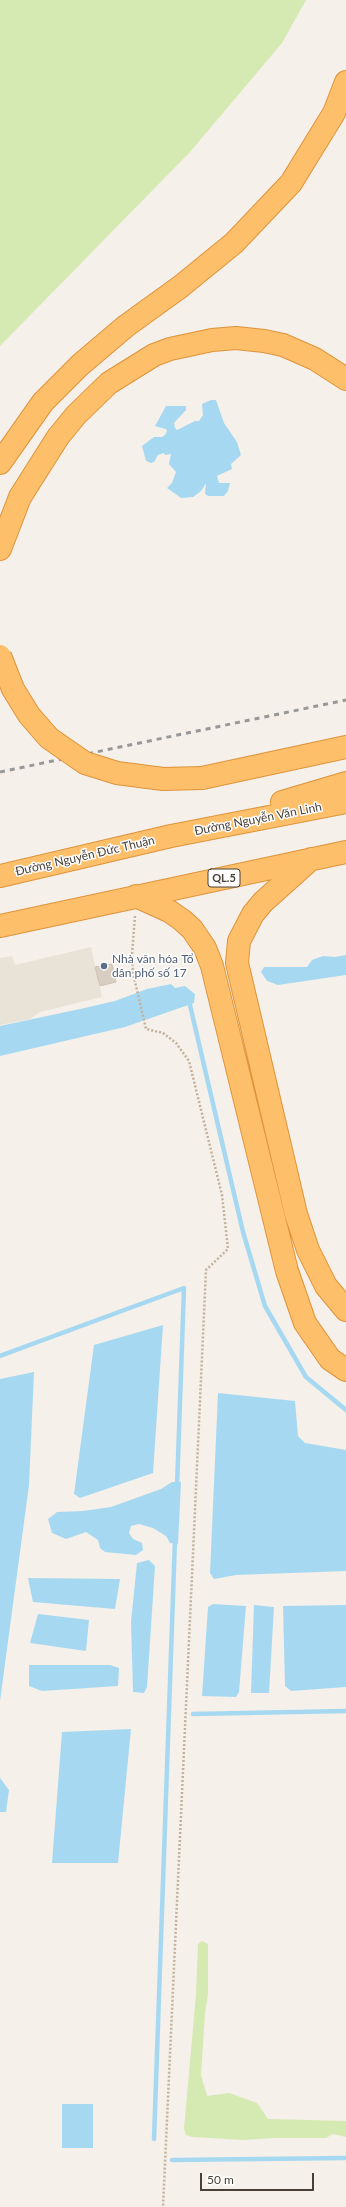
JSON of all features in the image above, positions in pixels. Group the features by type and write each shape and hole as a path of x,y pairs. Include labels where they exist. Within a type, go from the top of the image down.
{"highway":[{"path":"0,463 43,402 80,365 126,326 180,287 234,243 291,183 334,113 346,82"},
{"path":"0,549 20,497 38,466 76,415 109,383 154,355 170,349 212,340 236,338 264,341 283,345 310,356 346,379"},
{"path":"0,656 13,689 29,715 49,738 85,764 117,773 163,779 202,778 346,747"},
{"path":"171,836 346,783"},
{"name":"Đường Nguyễn Văn Linh","path":"171,836 346,802"},
{"name":"Đường Nguyễn Đức Thuận","path":"0,876 171,836"},
{"name":"QL.5","path":"0,926 346,852"},
{"path":"311,859 263,902 254,914 239,941 237,962 296,1214 308,1250 326,1286 346,1310"},
{"path":"136,896 170,911 182,920 192,929 205,948 212,966 287,1272 305,1323 330,1359 346,1370"}],"path":[{"path":"136,896 132,954 136,991 146,1029 163,1033 176,1043 189,1061 222,1195 228,1249 206,1270 163,2207"}],"shaded area":[{"path":"91,947 102,997 40,1012 30,1019 0,1025 0,958 12,956 15,965"}],"green space":[{"path":"0,0 306,0 282,43 190,152 0,346"},
{"path":"202,1941 208,1944 208,1995 205,2013 201,2075 207,2096 229,2093 257,2103 268,2119 346,2121 346,2137 333,2134 326,2138 273,2138 244,2140 192,2137 186,2135 184,2129 196,1994 198,1944"}],"water":[{"path":"211,400 216,400 224,423 237,442 241,455 231,464 232,469 217,476 219,483 230,483 228,491 224,496 208,496 205,494 206,483 201,491 193,497 181,498 167,488 172,483 176,472 169,464 171,454 165,455 164,453 158,455 154,462 151,463 146,461 142,446 154,437 162,437 165,435 167,431 166,429 155,426 166,406 186,406 186,410 174,423 177,430 195,421 199,421 203,415 202,404"},
{"path":"346,955 346,975 278,985 267,981 261,972 264,967 307,967 312,960 323,956 335,957"},
{"path":"171,984 175,988 185,986 195,994 194,1003 125,1027 0,1056 0,1026 115,1001 147,989"},
{"path":"163,1325 153,1473 80,1498 74,1494 94,1345"},
{"path":"34,1372 29,1485 0,1701 0,1379"},
{"path":"218,1393 295,1401 298,1436 305,1443 346,1450 346,1571 236,1575 214,1579 210,1573"},
{"path":"172,1482 181,1482 178,1544 170,1543 166,1536 153,1528 139,1524 131,1526 129,1533 133,1539 142,1543 143,1550 136,1555 105,1552 100,1548 98,1540 86,1532 66,1539 52,1533 48,1519 57,1512 83,1511 111,1507 161,1489"},
{"path":"149,1560 155,1566 147,1687 144,1693 133,1692 131,1622 137,1563"},
{"path":"28,1578 120,1579 115,1609 33,1602"},
{"path":"213,1604 246,1606 239,1692 236,1697 202,1696 208,1607"},
{"path":"254,1605 274,1607 269,1693 251,1693"},
{"path":"346,1605 346,1687 291,1691 285,1686 283,1606"},
{"path":"38,1614 89,1620 86,1651 30,1643"},
{"path":"29,1665 110,1665 119,1668 118,1686 42,1691 29,1686"},
{"path":"131,1729 118,1863 52,1863 62,1732"},
{"path":"0,1778 9,1790 6,1812 0,1812"},
{"path":"62,2104 93,2104 93,2148 62,2148"}],"building":[{"path":"112,964 116,982 100,986 95,967"}],"waterway":[{"path":"189,1001 243,1232 265,1306 306,1377 346,1410"},
{"path":"0,1356 184,1288 177,1487"},
{"path":"154,2139 175,1539"},
{"path":"193,1714 346,1711"},
{"path":"172,2160 346,2158"}],"railway":[{"path":"0,772 346,700"}],"place":[{"name":"Nhà văn hóa Tổ dân phố số 17","path":"104,966"}]}
